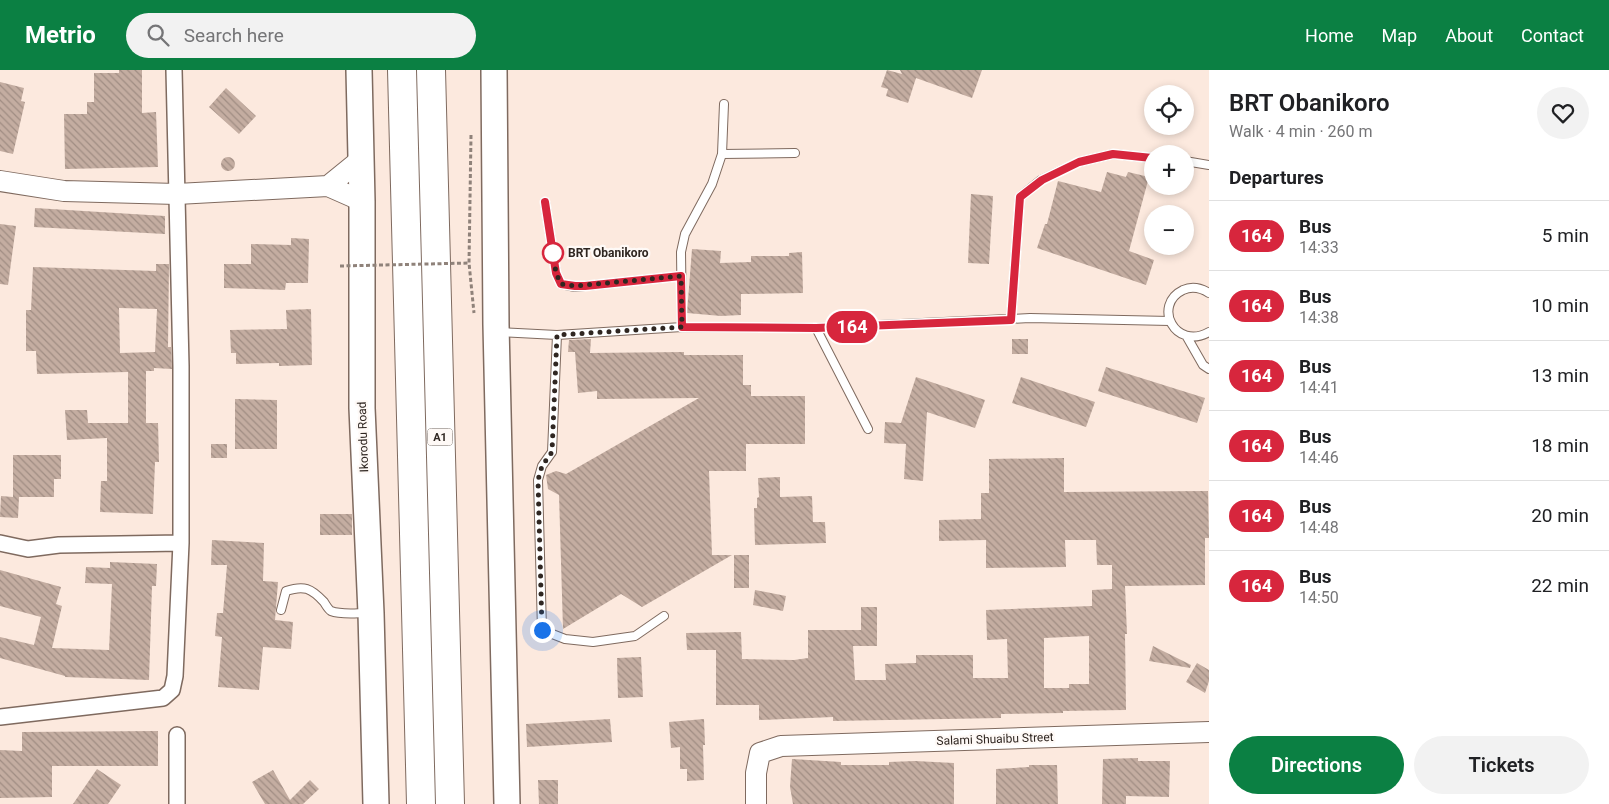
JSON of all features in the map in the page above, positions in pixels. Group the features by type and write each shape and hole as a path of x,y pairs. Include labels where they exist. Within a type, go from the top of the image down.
{"highway":[{"name":"A1","path":"402,70 421,804"},
{"name":"A1","path":"431,70 450,804"}],"main road":[{"name":"Ikorodu Road","path":"358,70 362,201 362,408 371,614 376,804"},
{"path":"494,70 497,332 507,804"}],"street":[{"path":"0,717 163,698 172,690 175,676 181,543 181,366 174,70"},
{"path":"328,186 360,160"},
{"path":"0,181 64,191 177,194 328,186 362,201"},
{"path":"0,543 28,549 59,545 181,543"},
{"name":"Salami Shuaibu Street","path":"756,804 756,773 760,753 781,746 1209,732"},
{"path":"177,735 177,804"}],"lane":[{"path":"682,327 681,252 685,234 712,184 722,154 724,104"},
{"path":"722,154 795,153"},
{"path":"1011,320 1020,197 1042,180 1079,162 1113,154 1144,157"},
{"path":"1194,162 1209,165"},
{"path":"545,202 556,273 561,284 582,286 681,276"},
{"path":"1209,293 1201,288 1193,287 1178,293 1170,305 1169,313 1170,321 1174,328 1187,336 1195,337 1209,332"},
{"path":"497,332 557,335 682,327 816,328 1030,318 1170,321"},
{"path":"816,328 868,429"},
{"path":"557,335 552,452 542,466 538,480 542,630 565,639 593,642 635,636 664,616"},
{"path":"1187,336 1204,365 1209,369"},
{"path":"281,610 286,591 297,587 309,588 330,610 344,613 371,614"}],"path":[{"path":"471,135 469,263 475,318"},
{"path":"340,266 469,263"}],"building":[{"path":"119,70 142,70 142,113 156,112 158,167 65,169 64,114 87,114 87,102 94,102 94,73 119,73"},
{"path":"887,70 902,74 900,70 982,70 972,98 916,78 908,103 886,96 888,89 881,87"},
{"path":"0,82 24,88 21,101 25,102 13,154 0,151"},
{"path":"226,88 256,116 239,134 209,107"},
{"path":"225,157 231,157 235,164 231,171 225,171 221,167 221,161"},
{"path":"1107,172 1126,177 1128,172 1144,176 1144,195 1129,251 1154,260 1146,285 1037,248 1045,224 1047,224 1058,181 1101,192"},
{"path":"971,194 993,196 989,264 968,263"},
{"path":"35,208 165,216 165,234 34,227"},
{"path":"0,224 16,226 8,285 0,284"},
{"path":"291,238 309,239 308,283 286,283 285,290 224,288 224,264 251,264 251,244 291,245"},
{"path":"692,249 721,251 720,263 751,262 751,256 789,256 789,253 802,252 803,293 741,294 741,315 721,316 687,313"},
{"path":"156,264 169,264 168,347 171,347 172,369 154,368 154,371 146,371 146,423 158,423 159,462 155,462 153,514 100,512 101,481 107,481 107,438 67,440 65,410 87,410 88,423 128,423 128,372 37,374 36,351 26,351 26,310 31,310 33,267 156,271","holes":["119,308 157,309 155,352 120,353"]},
{"path":"311,309 312,365 279,366 279,363 236,364 236,353 231,353 230,330 287,329 286,310"},
{"path":"591,339 590,353 684,352 684,355 743,355 743,385 751,385 751,396 805,396 805,444 746,444 746,471 709,471 712,555 732,555 642,607 621,594 563,629 559,495 548,489 546,475 556,471 566,474 699,398 597,399 597,391 578,393 575,352 568,352 569,340"},
{"path":"1012,339 1028,339 1028,354 1012,354"},
{"path":"1106,367 1205,398 1197,423 1098,391"},
{"path":"916,377 985,400 975,428 927,412 923,481 904,479 906,444 884,443 885,422 901,423"},
{"path":"1021,377 1095,402 1086,427 1012,403"},
{"path":"235,399 277,400 277,449 235,449"},
{"path":"211,444 227,444 227,458 211,458"},
{"path":"13,455 61,455 61,479 54,479 54,497 19,497 18,518 0,517 1,496 13,497"},
{"path":"1064,458 1064,492 1208,491 1209,538 1205,538 1205,585 1125,586 1127,634 1125,634 1126,710 1001,714 1001,718 833,721 833,717 759,720 759,705 716,705 716,650 687,650 686,633 741,632 742,659 794,660 808,658 808,630 861,630 861,607 877,607 877,646 853,646 855,680 886,680 885,664 916,663 916,655 973,655 973,678 1008,678 1007,639 987,640 986,610 1092,606 1092,590 1112,589 1112,565 1097,565 1096,540 1065,540 1066,567 986,568 986,540 939,541 939,520 981,519 981,493 989,493 989,459","holes":["1089,636 1089,684 1069,684 1069,688 1044,688 1044,638"]},
{"path":"780,477 780,497 812,496 813,522 825,522 826,543 755,545 754,508 757,508 757,498 759,497 758,478"},
{"path":"320,514 352,514 352,535 320,535"},
{"path":"212,540 264,543 263,581 278,582 275,620 293,622 291,649 263,647 259,690 218,687 222,637 215,636 217,613 223,613 227,565 211,565"},
{"path":"734,555 749,555 749,588 734,588"},
{"path":"110,562 157,564 156,586 152,586 149,680 65,677 0,658 0,637 34,645 41,617 0,606 0,570 61,587 56,604 62,606 52,648 109,650 112,584 85,583 86,567 110,568"},
{"path":"755,590 786,596 783,611 753,605"},
{"path":"1153,646 1191,665 1190,668 1149,661"},
{"path":"641,657 643,697 618,698 617,658"},
{"path":"1197,663 1209,670 1209,681 1205,693 1186,682"},
{"path":"610,719 612,742 527,747 526,724"},
{"path":"704,719 704,780 687,781 687,769 680,769 680,747 671,748 669,722"},
{"path":"158,731 158,766 52,766 52,797 0,798 0,750 22,751 22,732"},
{"path":"1138,758 1138,761 1170,761 1169,797 1126,796 1126,804 1102,804 1103,759"},
{"path":"792,759 841,762 841,765 889,765 889,762 915,761 954,763 954,804 793,804 790,787"},
{"path":"1029,765 1057,765 1058,804 996,804 996,769 1029,767"},
{"path":"97,769 121,785 108,804 73,804"},
{"path":"273,770 290,800 310,780 319,789 303,804 265,804 252,782"},
{"path":"538,780 558,780 558,804 539,804"}],"bus line":[{"name":"164","path":"545,202 556,273 561,284 585,286 681,276 682,327 816,328 1011,320 1020,197 1042,180 1079,162 1113,154 1144,157"}],"place":[{"name":"BRT Obanikoro","path":"553,253"}],"route":[{"path":"542,630 538,480 542,466 552,452 557,335 682,327 681,276 595,285 575,286 561,284 556,273 553,253"}]}
